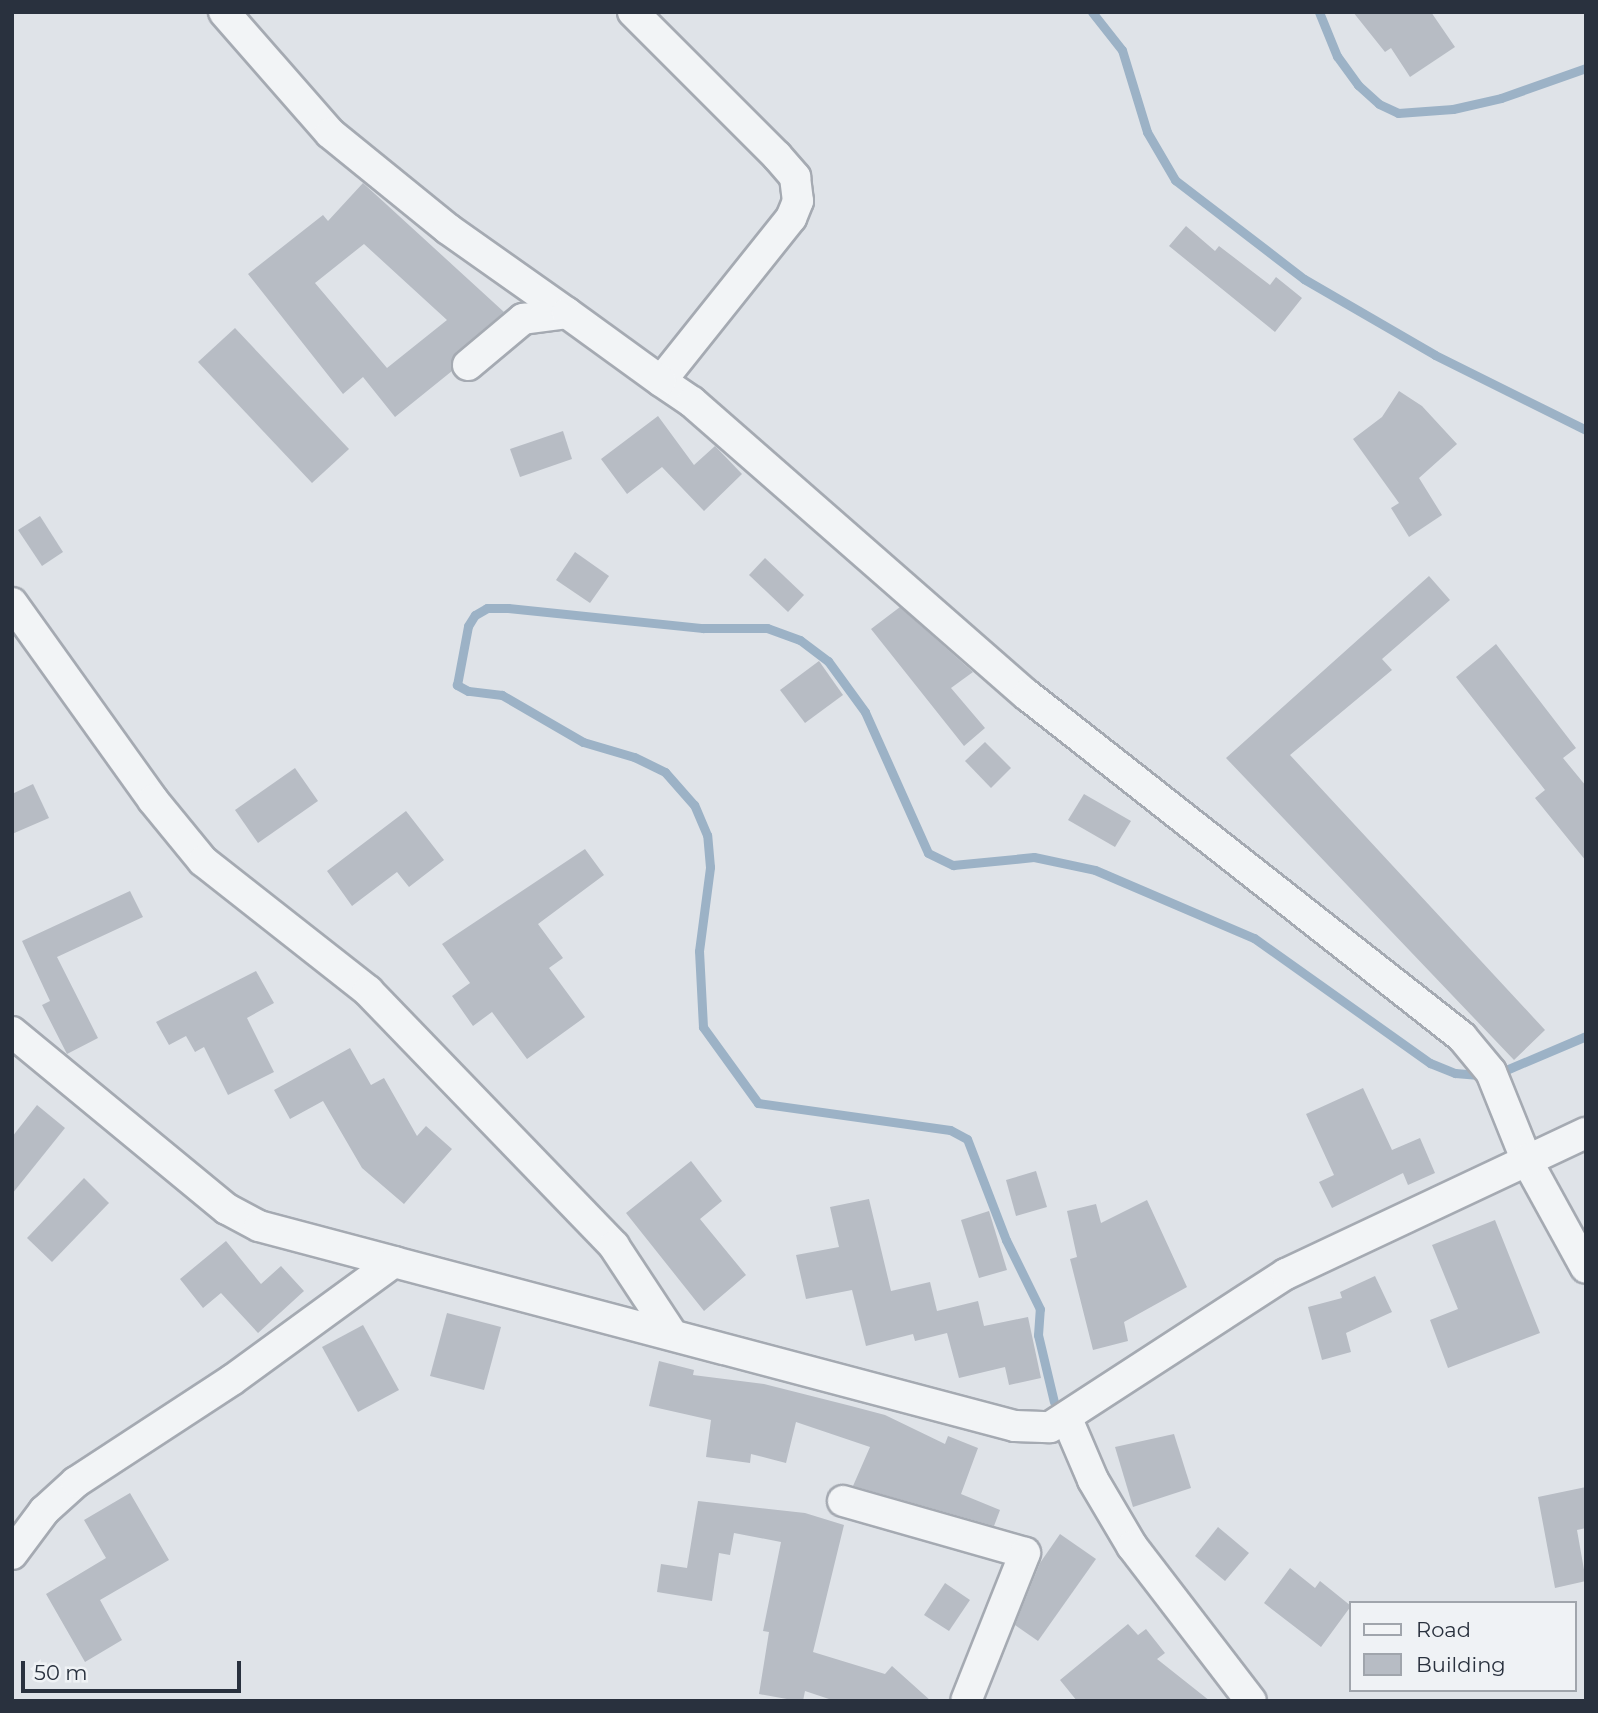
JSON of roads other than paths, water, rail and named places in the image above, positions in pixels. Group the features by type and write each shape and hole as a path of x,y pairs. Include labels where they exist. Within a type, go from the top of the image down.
{"street":[{"path":"225,12 330,133 448,229 661,381 1027,695 1462,1037 1491,1072 1525,1159 1586,1268"},
{"path":"633,12 777,156 795,177 798,201 791,218 661,381"},
{"path":"468,365 523,319 567,313"},
{"path":"12,603 153,800 204,861 368,991 614,1245 672,1334"},
{"path":"12,1032 227,1209 259,1226 1016,1426 1049,1427 1067,1419 1286,1274 1525,1159 1586,1133"},
{"path":"12,1554 44,1511 76,1482 232,1380 394,1262"},
{"path":"1067,1419 1093,1480 1132,1546 1251,1701"},
{"path":"843,1501 1025,1553 966,1701"}],"waterway":[{"path":"1092,12 1122,50 1147,132 1175,180 1304,279 1435,355 1586,430"},
{"path":"1319,12 1337,56 1358,85 1379,104 1398,113 1453,109 1501,98 1586,68"},
{"path":"1054,1402 1038,1335 1040,1309 1006,1240 967,1139 950,1130 758,1103 703,1027 699,951 710,867 707,835 694,805 665,772 634,757 583,742 502,695 468,691 457,685 468,626 475,615 487,608 508,608 703,628 767,628 800,640 828,661 865,712 928,853 953,865 1034,857 1095,870 1254,938 1430,1063 1455,1073 1476,1075"},
{"path":"1506,1070 1586,1036"}]}
